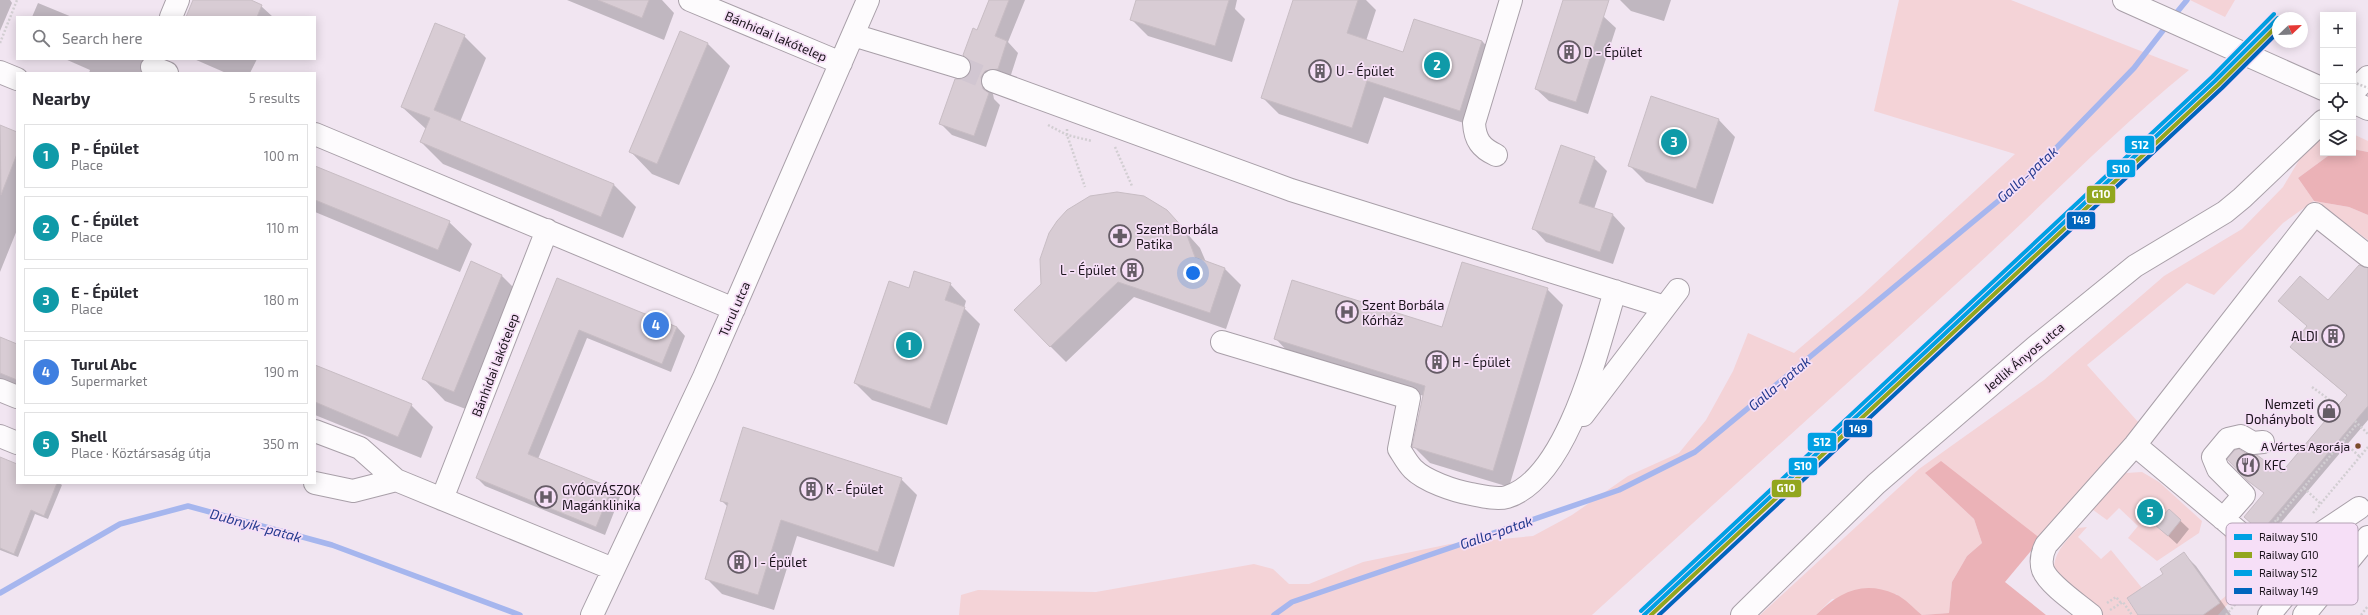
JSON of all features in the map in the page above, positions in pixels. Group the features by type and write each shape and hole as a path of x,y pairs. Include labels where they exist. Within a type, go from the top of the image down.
{"street":[{"path":"171,16 178,0"},
{"name":"Bánhidai lakótelep","path":"690,0 841,63"},
{"name":"Turul utca","path":"592,615 734,309 868,0"},
{"path":"1496,155 1484,149 1475,136 1474,123 1511,0"},
{"path":"2130,2 2320,87"},
{"path":"853,35 959,67"},
{"path":"0,72 16,79"},
{"path":"2356,89 2368,77"},
{"path":"994,81 1067,106 1117,127 1291,190 1666,307"},
{"path":"2356,103 2368,109"},
{"name":"Jedlik Ányos utca","path":"1742,615 1876,484 2034,348 2135,266 2225,212 2320,124"},
{"path":"316,134 734,309"},
{"path":"2091,615 2051,580 2043,570 2041,555 2056,533 2135,445 2315,214 2368,256"},
{"name":"Bánhidai lakótelep","path":"442,499 547,230"},
{"path":"1574,413 1583,416 1678,290"},
{"path":"1222,342 1409,398 1399,449 1413,469 1456,491 1506,498 1530,486 1548,464 1563,441 1574,413 1615,291"},
{"path":"0,390 16,397"},
{"path":"316,431 360,448 396,480 613,569"},
{"path":"0,436 16,444"},
{"path":"2224,519 2244,495 2218,469 2213,457 2228,439 2241,436 2253,443 2263,442"},
{"path":"2135,445 2229,523"},
{"path":"316,483 353,491 396,480"},
{"path":"2334,523 2363,502"},
{"path":"2346,523 2363,502"},
{"path":"2358,549 2368,537"},
{"path":"2269,615 2277,605"},
{"path":"2304,615 2312,605"}],"path":[{"path":"0,43 16,0"},
{"path":"2356,83 2368,88"},
{"path":"1067,106 1067,135 1085,187"},
{"path":"1117,127 1114,145 1132,186"},
{"path":"2312,387 2338,406"},
{"path":"2274,523 2343,441 2356,423 2368,434"},
{"path":"2343,441 2360,457"},
{"path":"2304,488 2321,504"},
{"path":"2277,519 2281,523"},
{"path":"2121,603 2110,610 2106,604 2116,597 2121,603 2123,602 2132,615"},
{"path":"2361,615 2368,606"}],"shaded area":[{"path":"1899,0 2011,0 2189,70 2134,117 1977,265 1592,615 959,615 961,595 978,590 1096,592 1254,564 1273,569 1289,584 1309,584 1363,562 1450,544 1533,536 1572,515 1628,476 1679,453 1706,420 1733,371 1748,333 1794,353 1861,296 2015,154 1874,111"},
{"path":"2190,0 2235,0 2225,17"},
{"path":"2356,135 2368,141 2368,152 2356,150"},
{"path":"2320,136 2320,156 2328,156 2298,178 2314,201 2283,223 2214,295 2187,283 2087,365 2139,423 2041,539 1925,473 1974,519 1982,543 1967,556 1952,582 1949,613 1922,615 1896,594 1832,599 1816,615 1760,615 1919,469 2044,380 2164,276 2242,229 2283,187 2305,150"},
{"path":"2356,150 2368,152 2368,215 2349,207 2314,201 2298,178 2328,156 2356,156"},
{"path":"2314,201 2349,207 2368,215 2368,240"},
{"path":"1941,461 2041,539 2005,582 2046,615 1922,615 1949,613 1952,582 1967,556 1982,543 1974,519 1925,473"},
{"path":"2142,472 2159,482 2202,521 2199,533 2157,561 2128,538 2138,526 2119,508 2107,520 2089,507 2126,473"},
{"path":"2087,527 2078,537 2101,559 2111,550 2142,588 2127,599 2138,615 2100,615 2054,572 2054,565 2061,548 2078,528"},
{"path":"1862,588 1872,588 1883,590 1899,596 1922,615 1816,615 1834,600 1843,595"},
{"path":"2226,596 2227,605 2218,615 2203,615"}],"building":[{"path":"193,0 251,0 262,5 257,16 186,16"},
{"path":"598,0 649,0 642,18"},
{"path":"989,0 1009,0 995,36 1007,41 998,69 985,71 981,77 983,89 989,93 974,136 939,124 955,79 962,79 971,71 971,64 963,55 973,28 977,30"},
{"path":"1136,0 1229,0 1215,46 1130,20"},
{"name":"U - Épület","path":"1293,0 1358,0 1347,33 1403,52 1414,19 1482,41 1460,111 1367,81 1352,128 1261,98"},
{"name":"D - Épület","path":"1563,0 1609,0 1576,102 1535,89"},
{"path":"435,23 465,35 434,110 614,184 601,217 420,142 430,118 401,107"},
{"path":"680,31 708,43 657,164 629,152"},
{"path":"1651,96 1719,119 1696,189 1628,166"},
{"path":"0,125 16,132 16,157 1,195"},
{"path":"1561,145 1595,157 1579,203 1613,214 1600,252 1532,229"},
{"path":"316,166 450,221 438,250 316,200"},
{"name":"L - Épület","path":"1117,192 1144,196 1167,210 1185,230 1195,257 1225,268 1210,313 1118,282 1050,347 1014,310 1041,284 1040,259 1049,233 1057,221 1067,210 1090,196"},
{"path":"471,261 502,275 454,392 422,379"},
{"name":"H - Épület","path":"1462,262 1548,288 1493,471 1412,447 1425,386 1274,339 1292,280 1442,327"},
{"path":"2359,265 2368,268 2368,406 2269,523 2251,523 2244,517 2264,493 2248,481 2227,459 2235,450 2239,449 2247,454 2257,455 2281,473 2347,395 2290,347 2307,326 2278,301 2300,276 2328,300"},
{"path":"914,271 951,283 945,300 965,307 930,409 854,383 889,281 909,288"},
{"path":"557,278 677,327 662,364 579,330 528,454 612,488 596,527 476,478"},
{"path":"0,337 16,344 16,380 0,373"},
{"path":"316,365 412,404 398,437 316,402"},
{"name":"K - Épület","path":"743,427 902,478 878,552 781,520 758,595 705,579 728,503 720,501"},
{"path":"0,457 16,464 16,484 57,484 44,516 31,510 14,554 0,548"},
{"path":"2169,509 2181,520 2168,536 2155,525"},
{"path":"2184,552 2220,603 2203,615 2138,615 2127,598 2163,574 2160,569"}],"waterway":[{"name":"Galla-patak","path":"2173,17 2187,0"},
{"name":"Galla-patak","path":"1274,615 1292,602 1619,490 1695,452 2032,173 2134,68 2168,24"},
{"name":"Dubnyik-patak","path":"0,593 120,524 188,506 332,545 520,615"}],"tunnel":[{"path":"959,67 993,81"}],"rail line":[{"name":"S12","path":"1641,611 2212,77 2272,16"},
{"name":"S10","path":"1644,615 2215,81 2272,24"},
{"name":"G10","path":"1651,615 2218,85 2272,31"},
{"name":"149","path":"1659,615 2222,88 2272,38"}],"place":[{"name":"D - Épület","path":"1569,52"},
{"name":"C - Épület","path":"1437,65"},
{"name":"U - Épület","path":"1320,71"},
{"name":"E - Épület","path":"1674,142"},
{"name":"Szent Borbála Patika","path":"1120,236"},
{"name":"L - Épület","path":"1132,270"},
{"name":"Szent Borbála Kórház","path":"1347,312"},
{"name":"Turul Abc","path":"656,325"},
{"name":"ALDI","path":"2333,336"},
{"name":"P - Épület","path":"909,345"},
{"name":"H - Épület","path":"1437,362"},
{"name":"Nemzeti Dohánybolt","path":"2329,411"},
{"name":"A Vértes Agorája","path":"2358,446"},
{"name":"KFC","path":"2248,465"},
{"name":"K - Épület","path":"811,489"},
{"name":"GYÓGYÁSZOK Magánklinika","path":"546,497"},
{"name":"Shell","path":"2150,512"},
{"name":"I - Épület","path":"739,562"}]}
